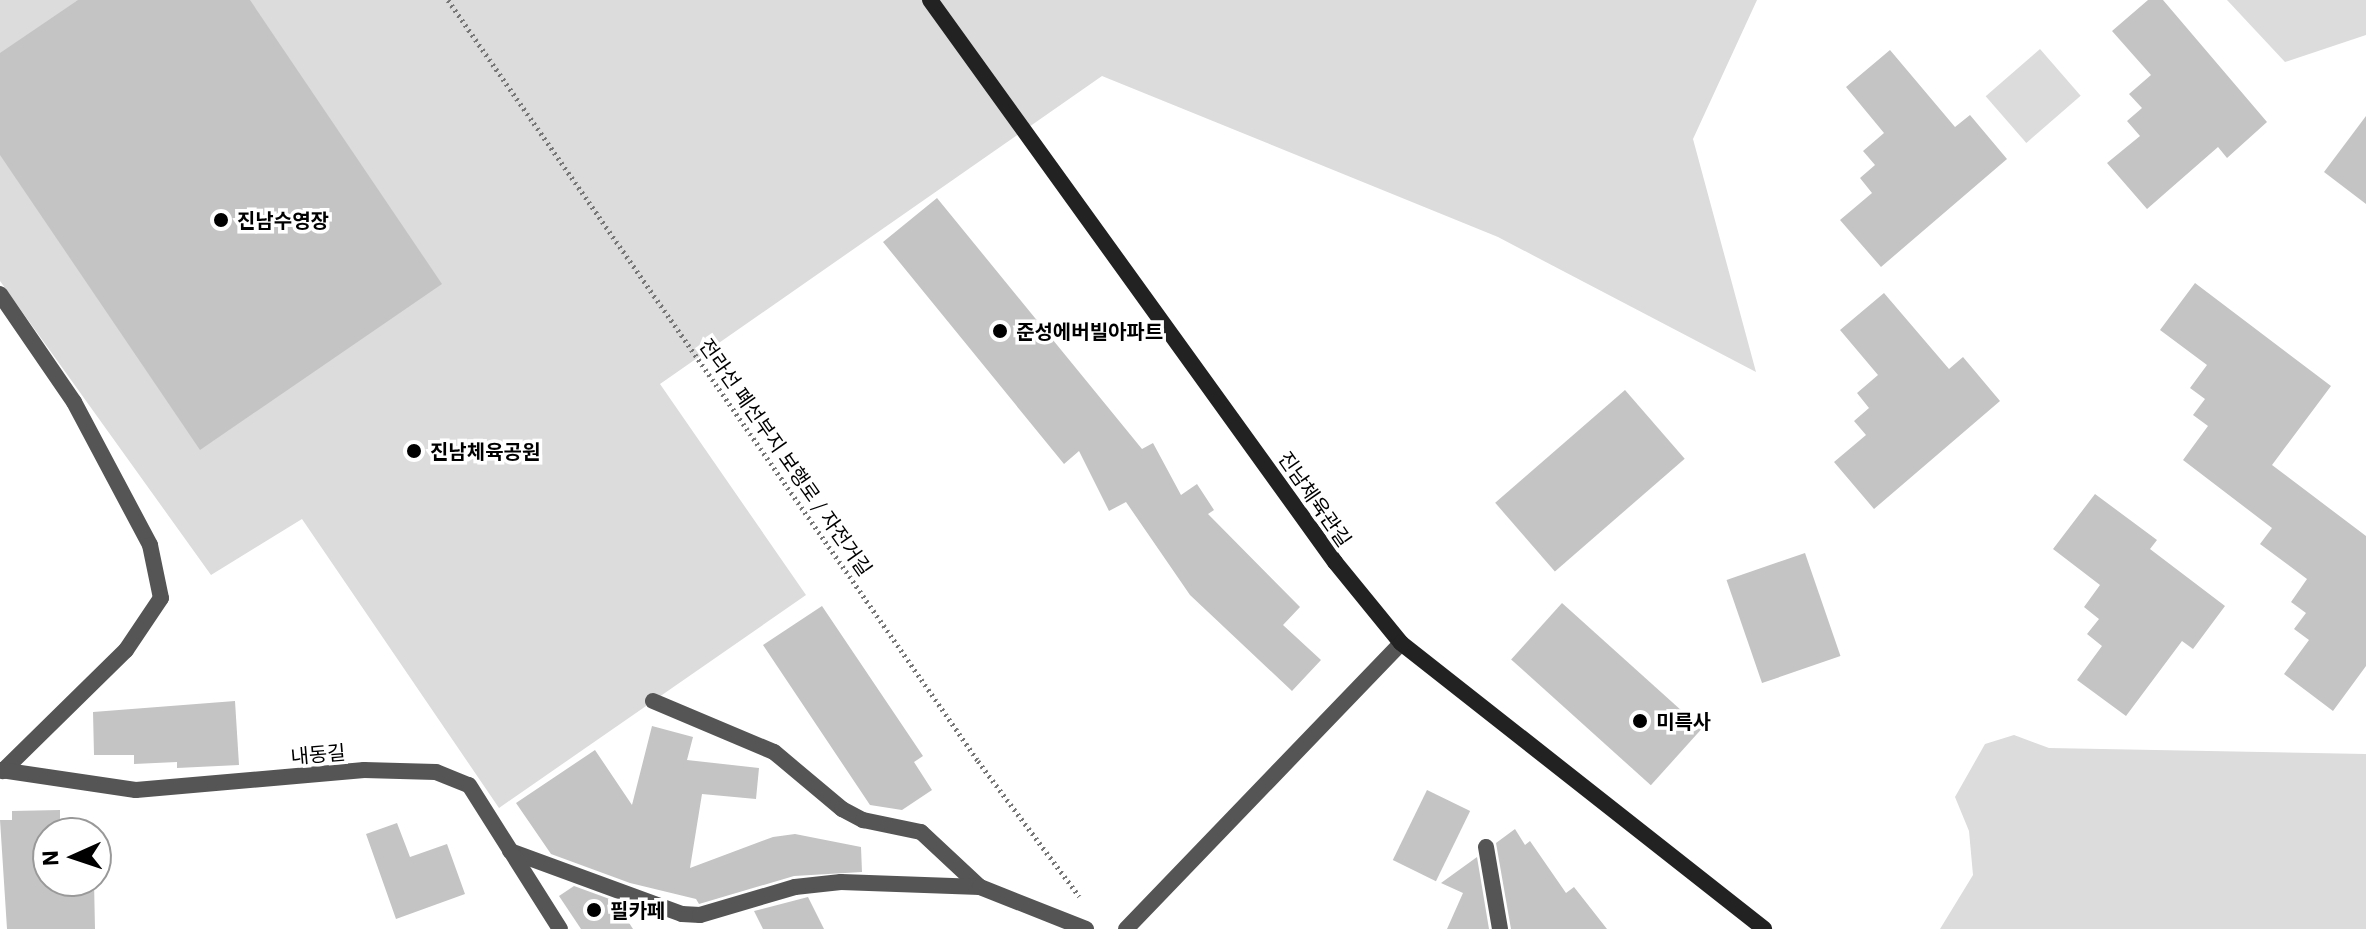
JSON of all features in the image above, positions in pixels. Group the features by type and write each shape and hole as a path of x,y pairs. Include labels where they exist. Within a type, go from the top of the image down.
{"street":[{"name":"진남체육관길","path":"930,0 1335,562 1401,643 1764,929"},
{"path":"0,294 69,392 150,545 161,598 126,650 2,770"},
{"path":"1126,929 1401,643"},
{"path":"653,701 774,752 842,809 863,820 921,832 980,887"},
{"name":"내동길","path":"2,770 136,790 364,770 436,772 469,785 560,929"},
{"path":"1486,847 1500,929"},
{"path":"510,851 682,914 700,915 795,887 841,882 980,887 1086,929"}],"path":[{"name":"전라선 폐선부지 보행로 / 자전거길","path":"448,0 969,748 1086,905"}],"shaded area":[{"name":"진남체육공원","path":"0,0 1757,0 1693,139 1756,372 1498,237 1102,76 660,384 806,595 499,808 302,519 211,575 0,281"},
{"path":"2227,0 2366,0 2366,35 2285,62"},
{"path":"2040,49 2081,96 2026,143 1986,96"},
{"path":"2014,735 2049,748 2366,754 2366,929 1940,929 1973,875 1969,831 1955,797 1985,744"}],"building":[{"name":"진남수영장","path":"78,0 250,0 442,284 200,450 0,155 0,53"},
{"path":"2148,0 2163,0 2267,122 2227,158 2218,147 2147,209 2107,163 2140,136 2127,121 2142,108 2129,94 2151,75 2112,31"},
{"path":"1890,50 1955,127 1970,115 2007,159 1881,267 1840,220 1872,193 1860,178 1875,165 1863,151 1884,133 1846,87"},
{"path":"2366,116 2366,204 2324,172"},
{"path":"937,198 1142,449 1153,443 1181,495 1197,484 1214,510 1208,514 1300,607 1283,625 1321,660 1292,691 1190,595 1126,502 1109,511 1079,451 1064,464 883,242"},
{"path":"2195,283 2331,386 2272,465 2366,536 2366,666 2333,711 2284,674 2309,640 2294,629 2306,613 2291,602 2307,579 2260,544 2272,528 2183,460 2208,426 2193,415 2205,399 2190,388 2207,365 2160,330"},
{"path":"1884,293 1949,369 1963,357 2000,401 1874,509 1834,462 1866,435 1854,421 1869,408 1857,393 1878,375 1840,330"},
{"path":"1625,390 1685,459 1555,572 1495,503"},
{"path":"2095,494 2157,540 2150,549 2225,606 2193,649 2182,641 2126,716 2077,680 2102,646 2087,634 2099,619 2084,607 2100,585 2053,549"},
{"path":"1805,553 1840,656 1762,683 1727,580"},
{"path":"1562,603 1702,729 1651,785 1511,659"},
{"path":"822,606 923,756 914,762 932,790 902,810 870,805 763,645"},
{"path":"235,701 239,765 177,768 177,762 134,764 134,755 94,755 93,712"},
{"path":"652,726 693,737 687,760 759,768 756,799 702,794 690,868 773,837 795,834 861,847 862,872 794,876 699,904 696,899 630,883 551,854 516,803 595,750 632,805"},
{"path":"1427,790 1470,811 1436,881 1393,860"},
{"path":"60,810 60,817 32,817 32,897 94,897 95,929 7,929 0,820 12,820 12,811"},
{"path":"397,823 410,857 447,844 465,894 396,919 366,834"},
{"path":"1515,829 1525,845 1530,841 1566,893 1574,887 1607,929 1511,929 1496,843"},
{"path":"1477,857 1489,929 1447,929 1463,893 1441,883"},
{"path":"574,886 615,901 633,929 581,929 559,896"},
{"path":"808,897 824,929 763,929 754,911"}],"place":[{"name":"진남수영장","path":"221,220"},
{"name":"준성에버빌아파트","path":"1000,331"},
{"name":"진남체육공원","path":"414,451"},
{"name":"미륵사","path":"1640,721"},
{"name":"필카페","path":"594,910"}]}
